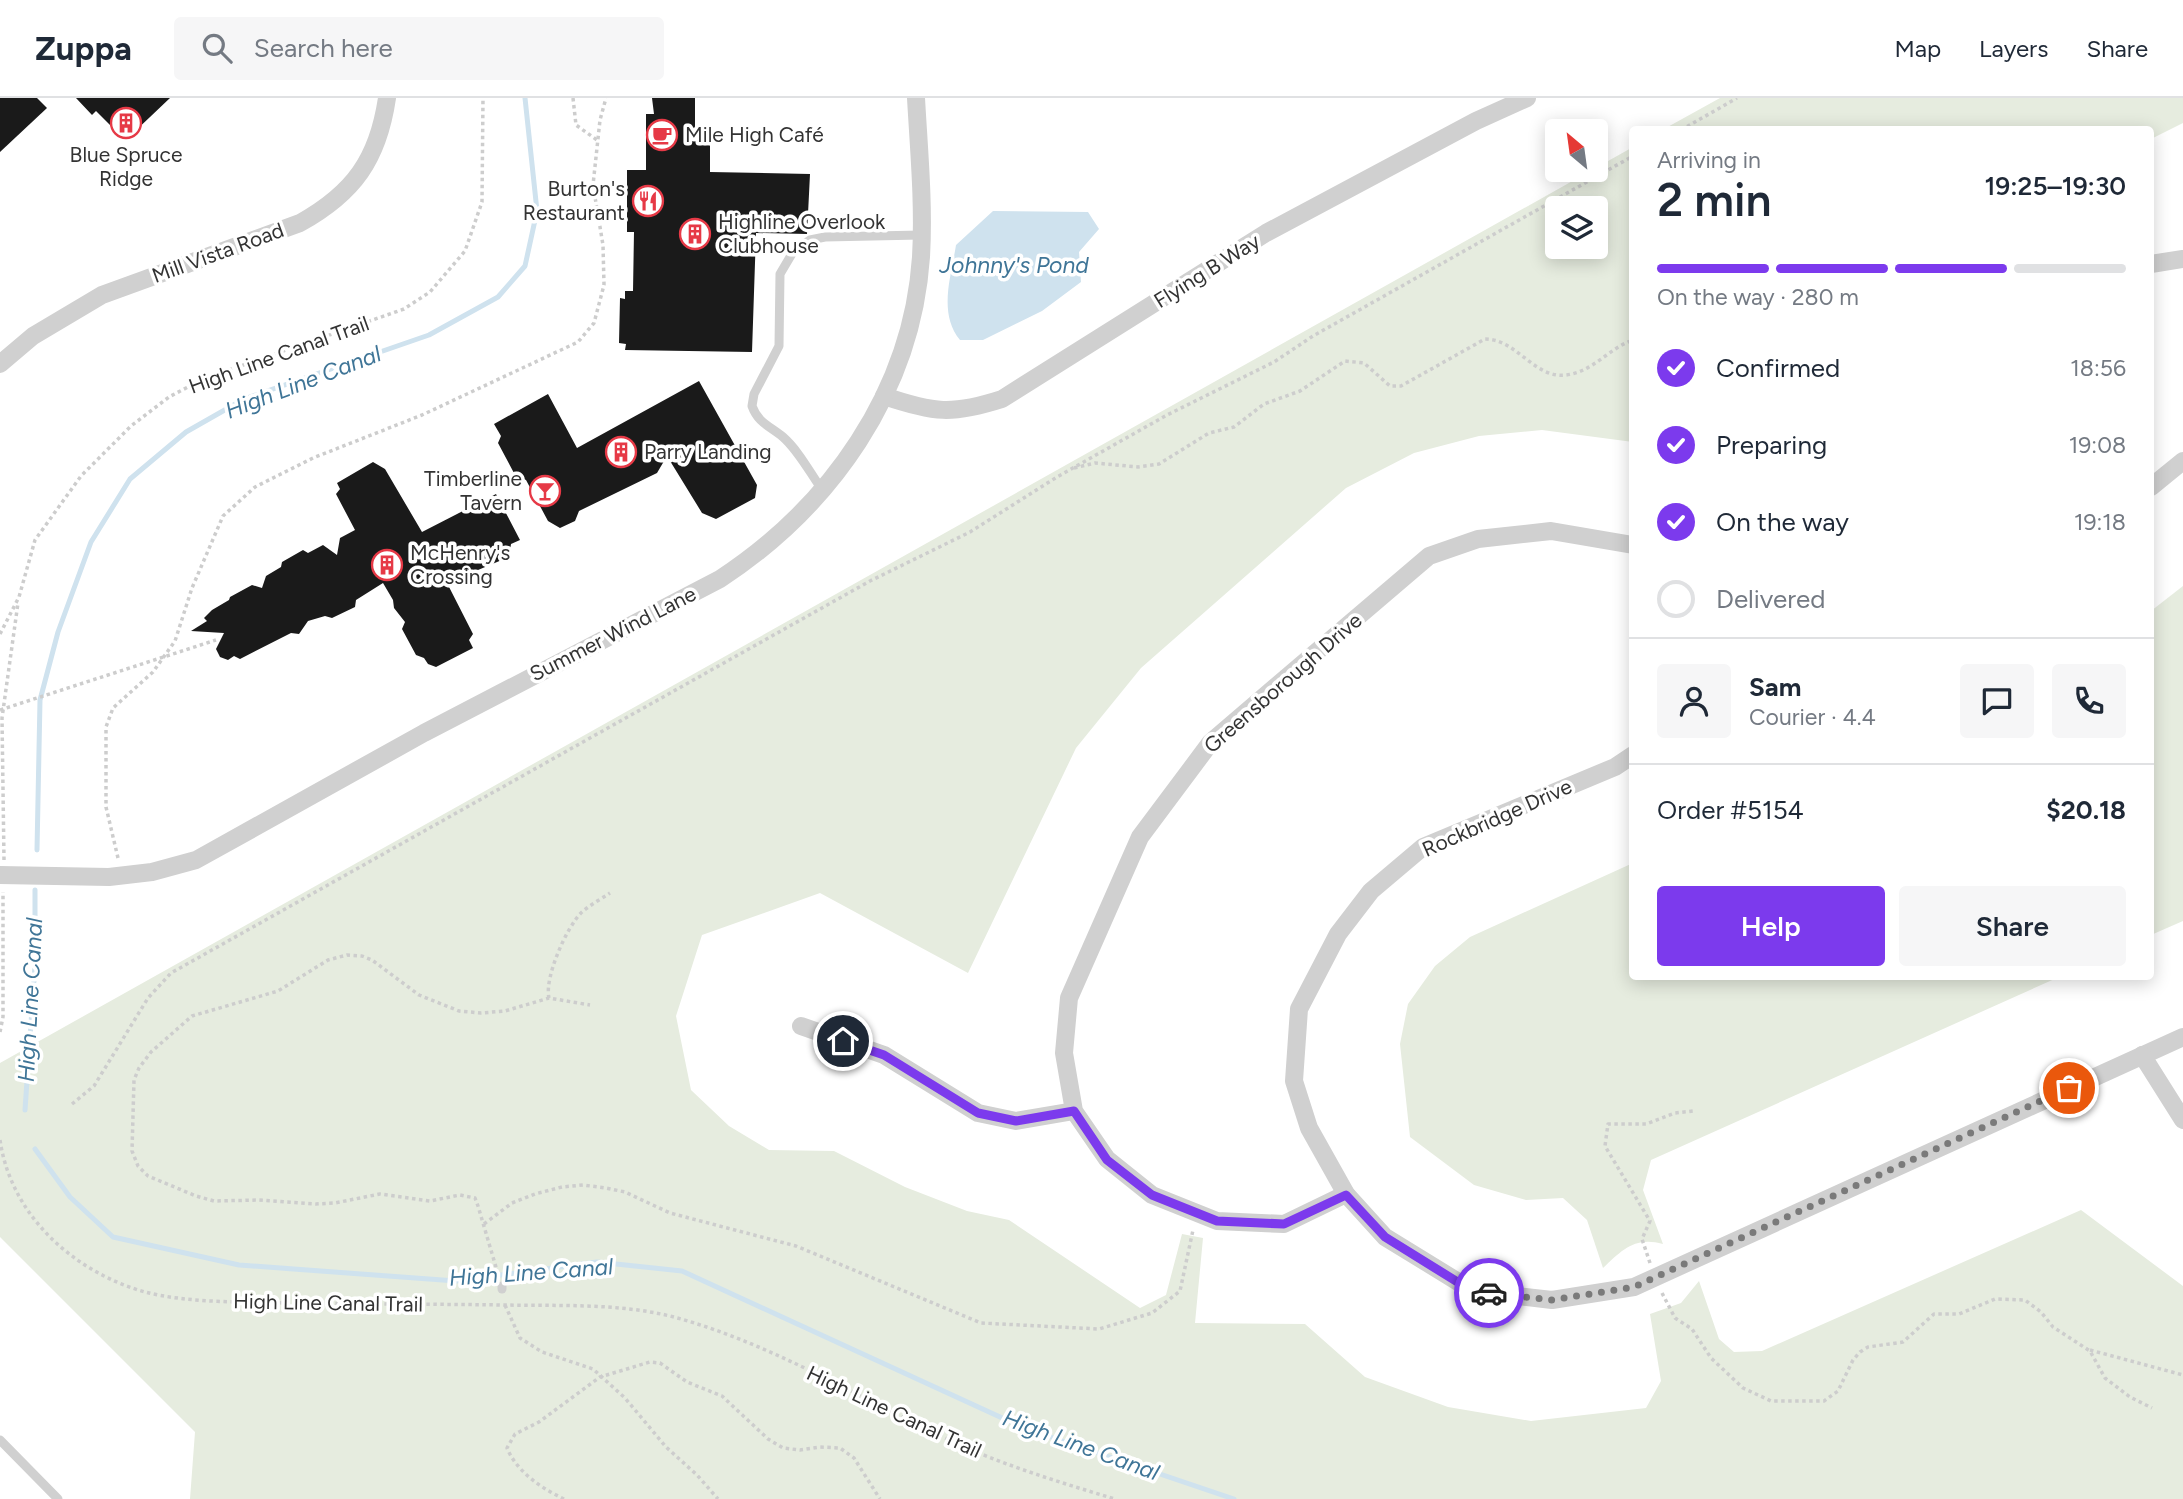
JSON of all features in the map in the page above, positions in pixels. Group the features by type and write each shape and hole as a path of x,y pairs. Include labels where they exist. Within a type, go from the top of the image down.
{"street":[{"name":"Mill Vista Road","path":"0,364 33,336 102,295 300,223 317,213 342,195 362,172 376,149 387,98"},
{"name":"Summer Wind Lane","path":"2,875 109,877 152,872 195,860 424,733 720,579 763,549 822,491 847,460 884,396 905,343 916,296 921,236 916,98"},
{"name":"Flying B Way","path":"884,396 940,412 973,408 1002,398 1276,227 1476,121 1527,98"},
{"path":"2154,264 2183,259"},
{"path":"2154,485 2183,461"},
{"name":"Greensborough Drive","path":"1346,1195 1284,1224 1217,1221 1152,1195 1107,1160 1074,1111 1064,1053 1069,998 1140,837 1211,742 1429,556 1478,539 1552,531 1629,544"},
{"name":"Rockbridge Drive","path":"1629,758 1615,767 1423,847 1371,891 1338,934 1299,1009 1294,1081 1309,1128 1346,1195 1385,1237 1472,1291 1552,1300 1634,1287 2183,1037"},
{"path":"801,1026 884,1055 978,1113 1016,1121 1074,1111"},
{"path":"2142,1055 2183,1120"}],"lane":[{"path":"822,491 794,449 782,436 762,424 751,406 754,394 779,346 780,274 784,262 810,240 844,235 870,238 921,236"},
{"path":"0,1440 58,1499"}],"path":[{"name":"High Line Canal Trail","path":"0,634 19,597 35,540 81,476 131,426 169,397 203,379 404,309 430,292 465,251 482,202 483,98"},
{"path":"573,98 576,125 597,140"},
{"path":"120,864 106,807 106,727 113,708 153,672 175,641 192,588 223,516 255,487 313,457 422,415 578,342 594,323 604,285 603,245 593,185 597,140 606,98"},
{"path":"1688,126 1737,98"},
{"path":"72,1104 94,1086 148,998 172,973 870,581 970,532 1069,470 1167,415 1273,362 1313,336 1629,158"},
{"path":"1069,470 1095,463 1138,467 1159,464 1209,433 1234,427 1264,404 1300,391 1345,361 1364,363 1390,386 1401,386 1485,339 1498,339 1543,371 1565,376 1587,369 1629,343"},
{"path":"0,1032 3,1017 2,718 19,597"},
{"path":"0,710 216,640"},
{"path":"549,998 546,987 550,971 567,934 582,912 610,893"},
{"path":"495,1264 475,1198 468,1194 430,1201 380,1194 316,1204 259,1200 214,1201 195,1196 148,1175 138,1166 132,1151 134,1080 151,1052 192,1016 278,991 328,960 347,955 372,960 419,995 459,1011 505,1011 549,998 590,1005"},
{"path":"1693,1111 1675,1113 1646,1124 1608,1125 1605,1146 1650,1221 1642,1239 1655,1277 1675,1318 1692,1329 1711,1358 1743,1388 1770,1401 1824,1401 1838,1391 1853,1360 1868,1348 1903,1342 1934,1314 1959,1314 1995,1299 2025,1300 2041,1312 2053,1327 2096,1359 2105,1378 2130,1397 2151,1408"},
{"name":"High Line Canal Trail","path":"0,1140 2,1157 12,1182 34,1220 50,1237 80,1264 101,1276 147,1293 229,1302 592,1306 664,1315 719,1330 960,1445 1024,1471 1115,1499"},
{"path":"484,1224 512,1203 535,1194 583,1185 606,1188 625,1192 670,1213 796,1246 981,1323 1099,1329 1152,1313 1180,1291 1197,1213"},
{"path":"502,1288 505,1305 520,1338 542,1352 593,1369 625,1398 647,1422 656,1437 697,1475 718,1499"},
{"path":"2082,1347 2183,1375"},
{"path":"564,1499 544,1490 513,1462 507,1448 515,1434 539,1422 600,1377 650,1362 660,1363 687,1382 722,1396 768,1439 783,1448 840,1448 854,1458 880,1499"}],"shaded area":[{"path":"1720,98 2183,98 2183,123 2154,138 2154,126 1669,126"},
{"path":"1629,149 1629,441 1542,430 1479,436 1414,453 1346,488 1141,668 1076,748 968,973 820,893 702,935 676,1016 691,1090 729,1126 769,1150 834,1151 905,1187 967,1211 1009,1220 1140,1308 1166,1295 1182,1234 1203,1238 1195,1323 1305,1324 1365,1377 1448,1407 1531,1421 1646,1408 1661,1381 1650,1314 1681,1303 1699,1281 1719,1339 1734,1352 1762,1351 2081,1210 2183,1286 2183,1499 190,1499 195,1432 0,1237 0,1063 1545,196 1545,259 1608,259 1608,196 1546,196 1571,182 1608,182 1608,161"},
{"path":"2183,586 2183,921 2154,934 2154,609"},
{"path":"1629,865 1629,980 2052,980 1651,1160 1643,1190 1663,1244 1637,1243 1623,1250 1603,1268 1587,1220 1563,1198 1526,1200 1474,1185 1410,1137 1400,1044 1408,1004 1435,966 1470,937"}],"water":[{"name":"Johnny's Pond","path":"993,211 1088,212 1099,229 1079,252 1081,282 1042,311 983,340 960,340 949,318 948,307 949,282 956,245"}],"building":[{"name":"Blue Spruce Ridge","path":"0,98 37,98 47,108 0,152"},
{"name":"Blue Spruce Ridge","path":"76,98 170,98 130,136 123,132 118,133 96,111 92,115"},
{"name":"Highline Overlook Clubhouse","path":"652,98 695,98 695,133 710,133 710,172 810,174 807,234 756,233 752,352 625,350 626,344 619,343 620,298 625,299 625,291 633,291 634,232 627,232 627,170 646,170 646,114 654,114"},
{"name":"Parry Landing","path":"699,381 757,485 755,498 716,519 702,513 667,456 657,473 579,511 575,521 560,528 548,521 526,480 515,475 498,443 501,436 494,424 548,394 577,448"},
{"name":"McHenry's Crossing","path":"373,462 385,469 422,532 496,494 520,540 511,544 509,557 447,583 473,634 469,640 473,648 436,667 428,664 424,658 416,655 402,629 405,622 394,608 393,600 383,583 356,600 355,607 332,618 325,616 308,621 299,634 291,633 240,659 234,656 228,660 220,657 216,649 224,633 191,631 207,621 204,618 230,597 252,585 262,588 266,576 281,567 282,562 303,550 308,553 323,545 337,555 340,538 355,530 336,494 340,489 337,483"}],"waterway":[{"name":"High Line Canal","path":"37,850 40,700 58,632 91,542 130,479 186,432 244,399 429,335 498,297 525,266 537,211 525,98"},
{"name":"High Line Canal","path":"25,1110 35,965 35,890"},
{"name":"High Line Canal","path":"35,1149 70,1197 113,1237 239,1265 456,1281 597,1262 682,1271 1024,1428 1234,1499"}],"way so far":[{"path":"1489,1293 1552,1300 1634,1287 2069,1088"}],"place":[{"name":"Blue Spruce Ridge","path":"126,123"},
{"name":"Mile High Café","path":"662,135"},
{"name":"Burton's Restaurant","path":"648,201"},
{"name":"Highline Overlook Clubhouse","path":"695,234"},
{"name":"Parry Landing","path":"621,452"},
{"name":"Timberline Tavern","path":"545,491"},
{"name":"McHenry's Crossing","path":"387,565"}],"route":[{"path":"843,1041 884,1055 978,1113 1016,1121 1074,1111 1107,1160 1152,1195 1217,1221 1284,1224 1346,1195 1385,1237 1472,1291 1489,1293"}]}
